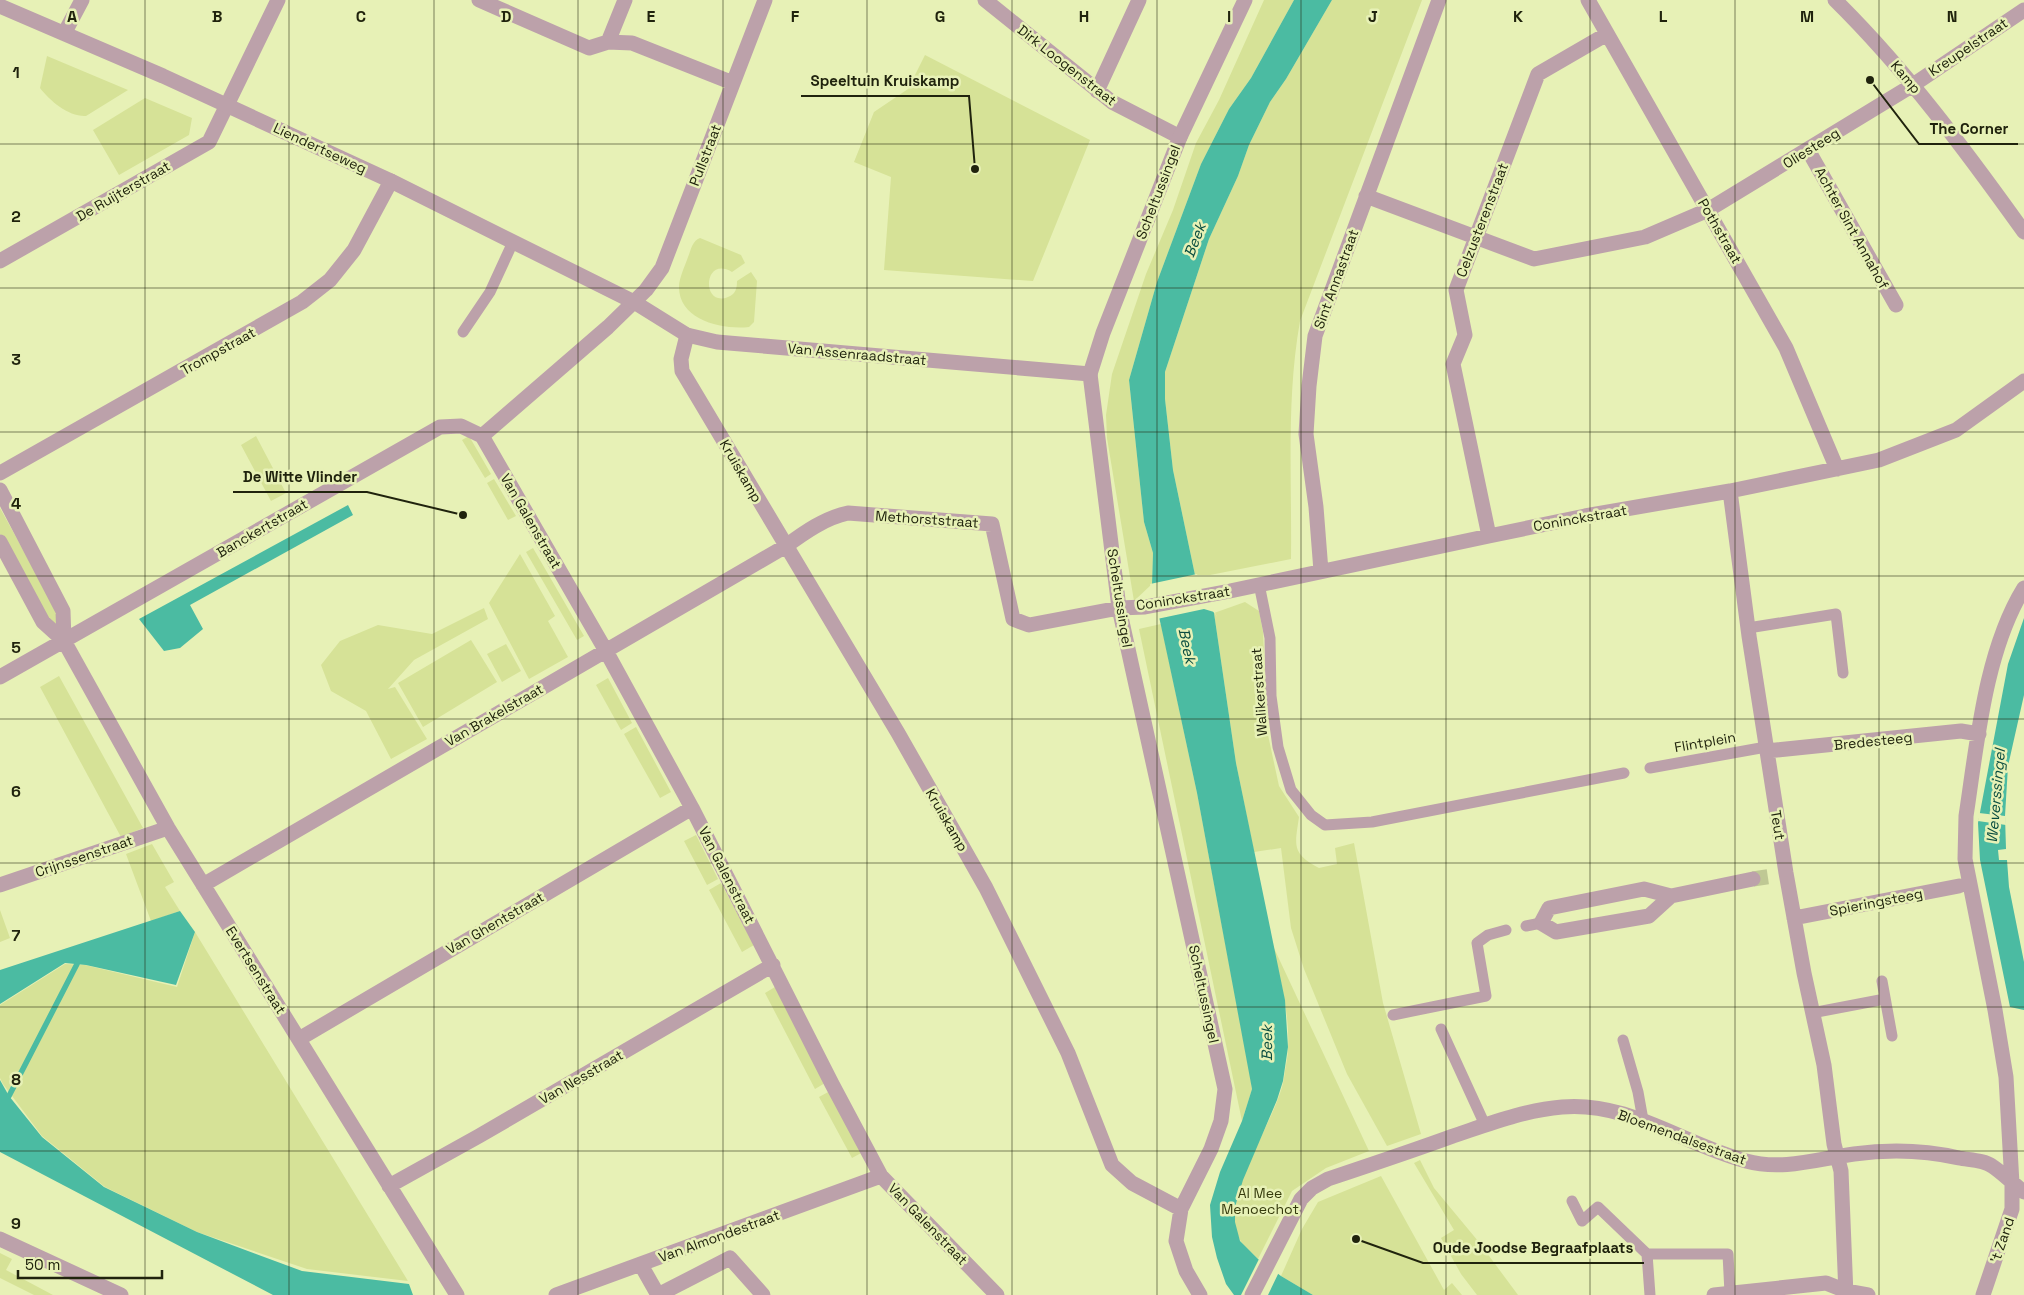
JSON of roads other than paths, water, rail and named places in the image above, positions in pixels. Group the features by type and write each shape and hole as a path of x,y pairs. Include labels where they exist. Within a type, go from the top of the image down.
{"street":[{"path":"65,32 82,0"},
{"name":"De Ruijterstraat","path":"0,261 209,142 278,0"},
{"path":"479,0 589,48 608,42 632,43 733,83"},
{"path":"608,42 625,0"},
{"name":"Pullstraat","path":"634,302 646,290 662,268 765,0"},
{"name":"Dirk Loogenstraat","path":"985,0 1096,91 1112,102 1180,137"},
{"path":"1096,91 1139,0"},
{"name":"Scheltussingel","path":"1181,1209 1211,1149 1221,1121 1225,1089 1119,608 1090,374 1103,333 1180,137 1245,0"},
{"name":"Sint Annastraat","path":"1321,571 1316,507 1306,434 1311,363 1315,336 1439,0"},
{"name":"Pothstraat","path":"1588,0 1786,348 1837,469"},
{"name":"Kamp","path":"1835,0 1865,29 1913,85 1976,165 2024,232"},
{"name":"Liendertseweg","path":"0,6 65,32 227,104 391,181 634,302"},
{"name":"Kreupelstraat","path":"1913,85 2024,10"},
{"name":"Celzusterenstraat","path":"1489,536 1453,364 1465,335 1456,290 1538,74 1607,34"},
{"name":"Oliesteeg","path":"1366,196 1534,259 1645,237 1708,210 1913,85"},
{"name":"Achter Sint Annahof","path":"1808,150 1896,305"},
{"name":"Trompstraat","path":"0,473 302,302 330,280 354,250 391,181"},
{"path":"482,436 634,302"},
{"name":"Van Assenraadstraat","path":"634,302 687,335 717,342 1090,374"},
{"name":"Kruiskamp","path":"687,335 682,359 682,371 898,733 986,888 1068,1053 1112,1165 1132,1183 1181,1209"},
{"name":"Coninckstraat","path":"1119,608 1145,607 1213,594 1585,516 1730,491 1879,460 1956,430 2024,381"},
{"name":"Banckertstraat","path":"0,677 440,427 461,426 482,436"},
{"name":"Van Galenstraat","path":"482,436 606,650 692,808 832,1084 882,1176 996,1295"},
{"name":"Evertsenstraat","path":"0,490 63,611 64,641"},
{"name":"Teut","path":"1730,491 1766,749 1779,874 1794,918 1824,1065 1834,1144 1841,1171 1846,1293"},
{"name":"Methorststraat","path":"786,546 806,531 836,516 848,513 992,524 1013,619 1029,625 1119,608"},
{"name":"Evertsenstraat","path":"0,542 43,622 64,641 168,828 457,1295"},
{"name":"Van Brakelstraat","path":"204,885 786,546"},
{"path":"2018,1188 2006,1077 1995,1010 1965,859 1966,816 1987,689 2010,617 2024,588"},
{"name":"Bredesteeg","path":"1766,749 1961,731 1979,734"},
{"name":"Van Ghentstraat","path":"299,1039 692,808"},
{"name":"Crijnssenstraat","path":"0,885 168,828"},
{"path":"1671,896 1649,916 1556,932 1533,925 1549,908 1644,889 1671,896 1754,878"},
{"name":"Spieringsteeg","path":"1794,918 1959,886"},
{"name":"Van Nesstraat","path":"389,1186 488,1131 772,965"},
{"name":"Bloemendalsestraat","path":"1252,1295 1301,1200 1312,1188 1328,1179 1485,1125 1527,1113 1565,1106 1590,1107 1617,1112 1642,1120 1714,1151 1747,1162 1782,1165 1894,1151 1938,1154 1991,1165 2018,1188"},
{"name":"Van Almondestraat","path":"556,1295 882,1176"},
{"name":"'t Zand","path":"1983,1295 2018,1188"},
{"path":"1181,1209 1176,1241 1186,1271 1200,1295"},
{"path":"0,1239 121,1295"},
{"path":"641,1264 659,1295 730,1258 762,1295"},
{"path":"1714,1295 1826,1284 1846,1293 1868,1295"}],"lane":[{"path":"463,332 490,292 514,242"},
{"name":"Walikerstraat","path":"1259,584 1270,638 1272,696 1278,747 1291,790 1311,816 1326,825 1372,822 1624,772"},
{"path":"1748,628 1836,614 1843,673"},
{"name":"Flintplein","path":"1650,768 1766,749"},
{"path":"1393,1014 1486,996 1477,943 1488,935 1506,930"},
{"path":"1882,981 1892,1036"},
{"path":"1812,1013 1885,999"},
{"path":"1441,1029 1485,1125"},
{"path":"1622,1040 1638,1092 1642,1120"},
{"path":"1572,1201 1582,1221 1598,1207 1648,1254 1728,1254 1730,1294"},
{"path":"1648,1254 1650,1295"}],"water":[{"name":"Beek","path":"1294,0 1332,0 1286,79 1270,102 1249,145 1238,176 1209,239 1165,372 1165,399 1173,470 1195,575 1214,613 1236,763 1285,1000 1288,1047 1283,1081 1277,1100 1243,1180 1235,1207 1235,1222 1240,1241 1258,1259 1281,1276 1313,1295 1234,1295 1226,1284 1217,1258 1212,1237 1210,1205 1220,1172 1242,1121 1252,1089 1197,793 1152,584 1153,553 1144,522 1129,380 1157,282 1201,164 1229,109 1251,78"},
{"path":"348,505 353,515 190,605 203,629 180,648 164,651 139,619"},
{"name":"Weverssingel","path":"2024,618 2024,695 2008,766 2005,816 2006,849 1998,850 1999,860 2007,860 2009,887 2024,962 2024,1010 2010,1007 1980,860 1978,823 2008,664"},
{"path":"180,911 195,932 176,985 86,965 65,963 0,1004 0,970"},
{"path":"0,1080 9,1096 42,1137 104,1187 197,1232 302,1271 409,1284 413,1295 273,1295 0,1152"}],"waterway":[{"path":"9,1096 77,964"}],"tunnel":[{"path":"1753,879 1773,876"}],"place":[{"name":"The Corner","path":"1870,80"},
{"name":"Speeltuin Kruiskamp","path":"975,169"},
{"name":"De Witte Vlinder","path":"463,515"},
{"name":"Oude Joodse Begraafplaats","path":"1356,1239"}],"park label":[{"name":"Al Mee Menoechot","path":"1260,1202"}]}
